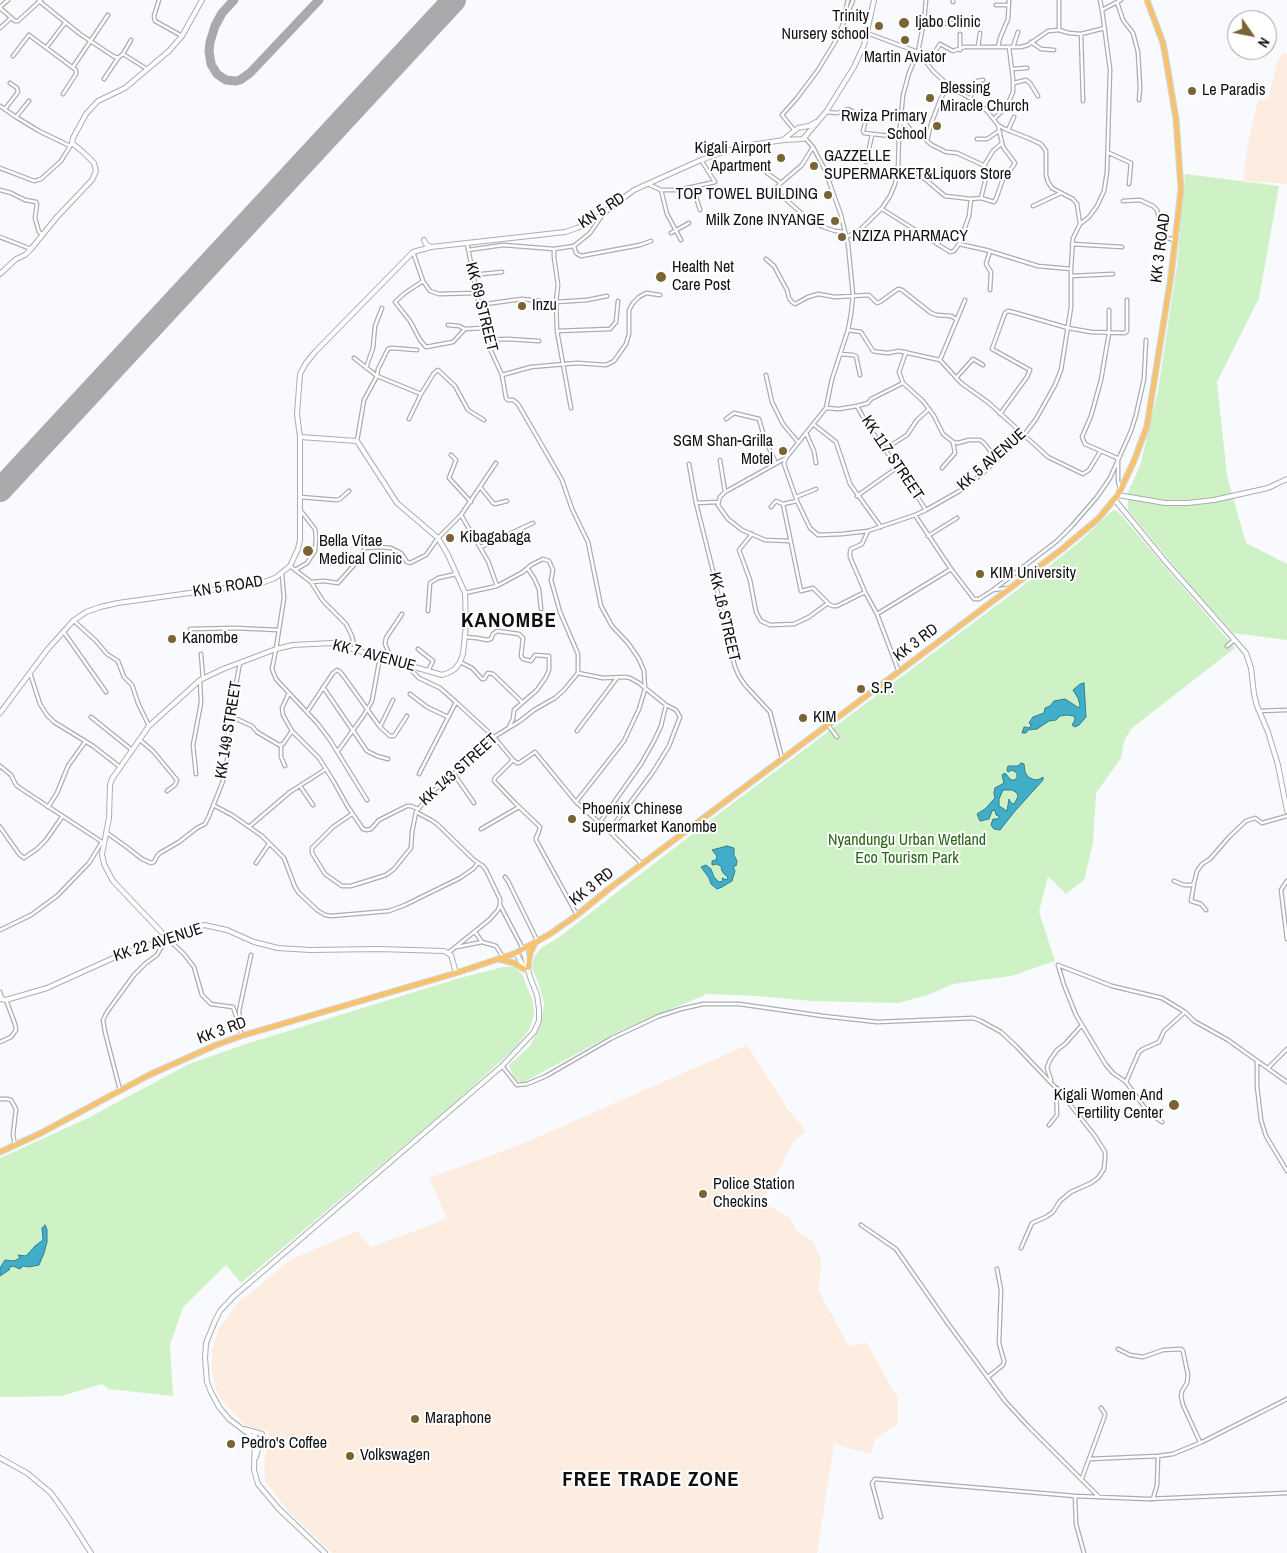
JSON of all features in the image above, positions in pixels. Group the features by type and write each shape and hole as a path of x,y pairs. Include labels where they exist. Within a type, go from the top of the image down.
{"highway":[{"name":"KK 3 ROAD","path":"1119,493 1138,453 1147,426 1176,240 1181,189 1176,119 1163,43 1147,0"},
{"name":"KK 3 RD","path":"0,1152 64,1121 178,1061 216,1045 456,973 516,953 537,942 577,916 610,888 1078,536 1115,500 1119,493"},
{"path":"500,958 526,968 530,953 537,942"}],"main road":[{"path":"0,274 16,259 25,255 31,249 57,217 90,184 96,171 94,163 83,152 71,145 81,123 92,107 98,101 126,88 169,51 182,36 202,0"},
{"path":"806,137 826,112 854,67 864,45 874,0"},
{"path":"784,140 798,128 809,126 820,119"},
{"path":"802,127 806,130 806,137"},
{"path":"794,131 795,137 799,140"},
{"name":"KN 5 RD","path":"413,252 431,247 538,235 577,228 593,221 626,196 646,184 700,160 750,145 784,140 799,140 806,137"},
{"path":"424,240 431,247"},
{"name":"KN 5 ROAD","path":"0,713 63,631 86,612 100,607 261,583 282,574 290,566 298,549 300,437 298,389 300,374 306,363 413,252"},
{"path":"300,437 357,441 397,503 438,538 465,593 465,637 460,662"},
{"path":"1119,493 1165,503 1188,503 1214,500 1268,488 1287,480"},
{"path":"1115,500 1165,561 1244,649 1249,659 1254,694 1278,764 1287,811"},
{"name":"KK 7 AVENUE","path":"166,939 113,881 104,864 102,854 109,818 110,785 120,767 149,726 202,679 276,649 322,642 332,643 438,674 448,673 455,669 460,662"},
{"name":"KK 22 AVENUE","path":"3,999 47,988 120,955 204,925 227,930 254,942 278,948 310,950 408,949 448,953"},
{"path":"522,950 526,968"},
{"path":"448,953 453,960 456,973"},
{"path":"261,1440 254,1438 229,1419 219,1407 207,1382 206,1343 215,1320 234,1296 502,1066 534,1032 539,1021 540,1009 537,995 526,968 516,953"},
{"path":"240,1428 262,1434 255,1461"},
{"path":"255,1432 254,1470 258,1484 268,1498 325,1553"},
{"path":"0,1458 32,1476 51,1494 91,1553"}],"street":[{"path":"8,0 0,7 15,22 18,22 40,1 65,23 118,58"},
{"path":"159,0 155,21 182,36"},
{"path":"840,30 848,0"},
{"path":"794,131 782,115 798,98 818,70 840,30 853,0"},
{"path":"846,237 859,231 882,208 895,184 898,170 900,122 904,88 918,52 926,0"},
{"path":"998,47 1001,34 1008,19 1010,0"},
{"path":"1059,0 1059,30"},
{"name":"KK 5 AVENUE","path":"786,458 785,470 807,524 814,532 818,534 842,534 868,531 915,515 962,489 1024,436 1036,419 1061,370 1071,307 1073,238 1080,224 1089,217 1097,206 1104,191 1109,153 1108,134 1111,91 1110,69 1100,0"},
{"path":"1102,10 1119,1 1123,20 1133,34 1138,52 1139,100"},
{"path":"996,5 1009,5"},
{"path":"73,67 108,15"},
{"path":"0,28 11,18"},
{"path":"924,20 939,24 969,19"},
{"path":"46,48 65,23"},
{"path":"924,59 934,55 940,44 953,51 978,47 1021,47 1048,31 1059,30 1081,34 1105,28"},
{"path":"994,119 1007,106 1013,92 1011,47 1018,32"},
{"path":"867,33 918,52 928,67 949,86 970,98 998,124 1044,147 1046,151 1046,175 1048,182 1052,188 1073,199 1077,204 1080,224"},
{"path":"978,47 980,33"},
{"path":"960,34 960,50"},
{"path":"1081,34 1083,100"},
{"path":"13,56 29,35 73,67 77,72 63,94"},
{"path":"104,79 131,40"},
{"path":"1031,42 1040,48 1054,50"},
{"path":"123,54 147,69"},
{"path":"1012,69 1027,68"},
{"path":"970,98 977,81 983,80"},
{"path":"1014,83 1026,80 1038,96"},
{"path":"5,109 18,92 17,88 10,83"},
{"path":"949,86 941,98 927,141 936,148 956,153 985,166"},
{"path":"16,117 29,102"},
{"path":"0,106 16,117 71,145 61,161 38,180 34,181 0,168"},
{"path":"826,112 837,113 848,109 866,118"},
{"path":"1008,130 1014,117"},
{"path":"900,122 907,125 918,136"},
{"path":"866,123 862,132 872,135 899,137"},
{"path":"898,170 919,174 945,196 971,199 982,198 994,202 1002,180 1015,163 1002,143 998,124"},
{"path":"977,139 987,139 999,131"},
{"path":"866,162 872,135"},
{"path":"790,541 769,541 735,525 720,510 718,502 725,492 786,458 826,408 832,379 848,330 852,295 845,232 825,170 806,137"},
{"path":"982,198 985,166 993,151 1002,143"},
{"path":"813,147 802,165 776,189 808,219 835,231 845,232"},
{"path":"1109,153 1131,162 1129,184"},
{"path":"646,184 661,190 678,190 715,182 700,160"},
{"path":"767,173 781,183"},
{"path":"693,187 700,210"},
{"path":"0,190 25,200 36,202 35,218 43,235"},
{"path":"661,190 667,214 681,240"},
{"path":"1033,206 1061,193"},
{"path":"882,208 946,250 954,251 959,244 969,216 971,199"},
{"path":"1123,200 1140,200 1152,206 1157,210 1164,237 1176,240"},
{"path":"468,250 503,245 554,248 574,246 590,233 604,213"},
{"path":"670,233 689,223"},
{"path":"512,237 513,246"},
{"path":"0,238 31,249"},
{"path":"574,246 576,253 581,256 640,245 651,241"},
{"name":"KK 69 STREET","path":"467,243 486,340 502,375 506,398 514,400 518,404 565,485 572,509 588,542 601,606 612,626 624,638 639,659 644,671 645,689"},
{"path":"959,244 990,251 1038,266 1071,269"},
{"path":"1072,244 1122,247"},
{"path":"554,248 558,285 556,302 558,332 571,408"},
{"path":"990,251 986,264 991,270 990,290"},
{"path":"413,252 423,281 428,289 439,294 476,293"},
{"path":"766,259 774,266 793,303 814,294 835,297 869,295 877,303 898,289 902,290 931,313 951,316 956,319"},
{"path":"472,275 502,272"},
{"path":"1071,276 1113,274"},
{"path":"423,281 395,302 410,321 424,346 427,348 453,342 465,330 483,328"},
{"path":"502,375 531,367 577,363 606,365 614,361 626,344 629,334 629,310 633,303 646,293 660,295"},
{"path":"556,302 587,300 607,296"},
{"path":"478,305 522,299 540,301"},
{"path":"940,360 965,300"},
{"path":"1000,414 1030,370 992,348 1005,313 1008,311 1013,312 1068,328 1125,333 1128,330 1127,300"},
{"path":"558,332 607,330 612,328 616,322 618,301"},
{"path":"366,368 373,348 375,326 382,308"},
{"path":"1109,310 1109,333 1097,396 1082,437 1085,444 1100,452 1114,456 1118,461 1119,493"},
{"path":"448,325 459,326 465,330"},
{"path":"848,330 861,332 873,351 888,353 899,350 940,360 956,378 989,403 1048,457 1083,474 1089,470 1100,452"},
{"path":"486,340 540,341"},
{"path":"915,515 951,569 974,599 979,599 992,590 1057,541 1097,497 1118,461 1131,431 1140,400 1146,360 1146,340"},
{"path":"357,441 361,407 389,348 417,350"},
{"path":"906,352 899,372 903,384 918,395 930,409 943,434 953,442 958,443 980,440 997,459"},
{"path":"840,354 853,354 856,356 860,375"},
{"path":"354,358 377,376 421,394"},
{"path":"956,378 973,359 983,366"},
{"path":"409,419 421,394 437,370 455,386 468,410 484,420"},
{"path":"766,375 772,402 784,424 798,442"},
{"path":"826,408 839,409 868,403 903,384"},
{"name":"KK 117 STREET","path":"857,406 868,426 926,510"},
{"path":"885,449 907,435 917,420 930,409"},
{"path":"726,419 734,413 759,419 765,440 776,463"},
{"path":"813,424 836,442 850,484 881,528"},
{"path":"806,433 814,451 816,463"},
{"path":"942,468 955,453 953,442"},
{"path":"451,455 456,460 449,478 471,502"},
{"path":"720,460 725,492"},
{"path":"311,582 324,581 338,584 361,557 365,548 391,548 402,553 407,562 410,563 426,555 438,538 461,515 496,464"},
{"name":"KK 16 STREET","path":"689,464 696,503 735,667 738,676 770,712 782,759"},
{"path":"857,496 898,467"},
{"path":"480,488 495,504 507,501"},
{"path":"796,496 816,489"},
{"path":"299,497 337,500 349,492"},
{"path":"771,507 774,501 783,504 797,501"},
{"path":"696,503 718,502"},
{"path":"783,504 801,592 813,588 830,605 837,606 865,592"},
{"path":"295,570 307,563 312,557 316,544 315,529 299,507"},
{"path":"461,515 488,561 497,586"},
{"path":"928,536 957,518"},
{"path":"480,548 533,523"},
{"path":"868,531 862,544 851,549 850,558 877,614 899,672"},
{"path":"752,534 740,548 740,551 750,580 756,612 760,621 770,625 794,624 809,617 828,603"},
{"path":"465,593 497,586 542,559 551,562 553,570 551,580 560,612 578,654 578,673 603,678 630,678 666,705 676,710 680,716 669,746 654,772 609,831"},
{"path":"290,566 311,582 323,601 346,624 352,636 355,650"},
{"path":"528,568 539,589 541,609"},
{"path":"877,614 951,569"},
{"path":"282,574 284,598 272,669 276,680 318,724 338,751 367,800"},
{"path":"428,611 430,583 438,578 457,574"},
{"path":"992,590 1008,588"},
{"path":"392,660 385,644 386,638 402,614"},
{"path":"73,621 96,641 109,657 118,661 124,677 132,685 149,726"},
{"path":"190,629 235,628 278,630"},
{"path":"63,631 106,692"},
{"path":"465,637 487,640 491,639 496,631 519,634 523,638 521,656 523,658 531,661 535,654 549,656 546,677 538,690 517,706 506,730"},
{"path":"1227,646 1234,640"},
{"path":"418,649 433,661 428,671"},
{"path":"196,774 193,745 201,703 201,654"},
{"path":"338,751 368,709 372,700 380,657"},
{"name":"KK 149 STREET","path":"107,833 142,859 152,863 160,853 204,824 223,781 228,761 230,716 240,662"},
{"path":"460,662 472,668 482,679 488,673 493,674 523,702"},
{"path":"404,663 419,678 440,688 456,702 494,737 517,763 535,752 576,802 600,822 642,864"},
{"path":"306,712 337,670 380,727 392,737 407,716"},
{"path":"30,672 40,704 47,715 54,722 86,741 120,767"},
{"name":"KK 143 STREET","path":"289,694 282,708 283,715 292,731 310,747 326,768 352,814 362,829 367,830 379,820 407,806 418,809 437,786 473,758 494,737 555,698 578,673"},
{"path":"577,731 617,678"},
{"path":"323,688 368,751 388,759"},
{"path":"576,802 624,741 640,709 645,689"},
{"path":"410,694 433,710 448,717"},
{"path":"380,727 393,700"},
{"path":"419,774 456,702"},
{"path":"600,822 641,764 654,741 661,726 666,705"},
{"path":"1260,711 1287,710"},
{"path":"230,716 252,726 257,732 281,745"},
{"path":"91,717 132,750"},
{"path":"828,725 837,737"},
{"path":"286,766 281,757 281,745 292,731"},
{"path":"139,739 153,751 176,780 175,785 167,791"},
{"path":"48,807 60,787 68,766 86,741"},
{"path":"513,760 494,779 495,783 540,827 536,840 577,916"},
{"path":"0,766 20,788 103,842 89,863 57,896 31,915 0,930"},
{"path":"250,826 290,792 326,768"},
{"path":"454,774 474,803"},
{"path":"300,786 313,805"},
{"path":"213,805 250,826 262,836 284,858 299,893 325,915 389,911 460,878 478,863"},
{"path":"481,829 519,807"},
{"path":"352,814 333,827 312,848 312,853 325,874 342,886 351,886 386,875 394,869 411,848 412,832 418,809"},
{"path":"416,812 437,824 486,870 497,893 500,905 522,950"},
{"path":"1189,904 1197,871 1246,821 1254,818 1262,822 1287,816"},
{"path":"0,827 19,854 24,858 46,840 62,817"},
{"path":"256,863 269,844"},
{"path":"504,877 508,881 537,942"},
{"path":"1174,881 1189,886 1192,893"},
{"path":"1287,881 1282,890 1287,939"},
{"path":"1189,886 1194,883"},
{"path":"1191,901 1201,904 1206,910"},
{"path":"448,953 489,920 500,905"},
{"path":"475,932 482,942"},
{"path":"120,1090 103,1020 111,1006 139,969 157,955 166,939 184,954 194,967 202,995 211,1004 233,1007 241,1036"},
{"path":"456,948 482,942 496,946 500,958"},
{"path":"239,1024 240,1004 251,955"},
{"path":"1162,1122 1145,1108 1126,1082 1110,1070 1082,1025 1071,1003 1058,965 1112,986 1162,998 1185,1012 1194,1021 1228,1040 1287,1082"},
{"path":"0,992 16,1030 11,1037 0,1042"},
{"path":"502,1066 517,1085 528,1084 546,1076 612,1038 659,1016 681,1008 712,1003 739,1004 877,1022 974,1018 981,1020 1001,1032 1056,1088 1095,1136 1105,1152 1104,1168 1098,1178 1091,1184 1071,1192 1060,1200 1053,1212 1032,1223 1021,1248"},
{"path":"1126,1082 1139,1052 1159,1042 1164,1031 1185,1012"},
{"path":"1048,1125 1057,1115 1056,1088 1048,1075 1048,1064 1057,1050 1082,1025"},
{"path":"1268,1068 1287,1049"},
{"path":"1257,1061 1257,1086 1261,1120 1266,1136 1287,1171"},
{"path":"0,1100 11,1100 16,1109 13,1135 15,1145"},
{"path":"861,1225 896,1249 949,1325 1016,1414 1100,1497"},
{"path":"988,1377 1003,1365 1004,1361 999,1343 1001,1290 997,1269"},
{"path":"1118,1349 1130,1355 1143,1357 1164,1350 1181,1349 1183,1351 1188,1375 1187,1385 1181,1396 1200,1442"},
{"path":"1090,1459 1158,1456 1180,1451 1287,1399"},
{"path":"1082,1478 1105,1414 1101,1408"},
{"path":"1153,1499 1157,1485 1158,1456"},
{"path":"881,1517 872,1483 875,1479 1075,1496 1153,1499 1287,1493"},
{"path":"1075,1496 1076,1524 1084,1553"}],"shaded area":[{"path":"1283,52 1287,54 1287,184 1243,181 1248,143 1258,100 1268,99 1277,62"},
{"path":"747,1045 786,1107 806,1131 793,1142 763,1202 790,1218 796,1230 813,1241 821,1260 819,1291 849,1347 866,1342 898,1399 898,1424 875,1439 871,1454 834,1444 817,1553 332,1553 288,1511 265,1481 264,1465 269,1431 245,1425 222,1400 215,1387 212,1371 212,1350 219,1328 238,1303 290,1260 357,1231 371,1247 447,1219 429,1178 522,1144"}],"green space":[{"path":"1185,174 1279,186 1259,298 1217,382 1227,476 1246,543 1287,564 1287,640 1233,633 1128,510 1128,492 1140,466 1158,391 1177,265"},
{"name":"Nyandungu Urban Wetland Eco Tourism Park","path":"1115,510 1235,648 1132,728 1124,741 1121,758 1096,793 1093,843 1084,880 1066,894 1048,876 1039,912 1055,961 1011,976 953,984 928,995 898,1003 812,1001 707,994 619,1031 522,1083 514,1078 509,1065 530,1046 541,1025 544,1003 532,968 534,957 541,948 558,938 713,818 1049,566"},
{"path":"503,967 514,967 522,974 533,1001 534,1015 529,1030 513,1050 452,1105 241,1283 226,1265 183,1307 170,1345 173,1396 109,1389 102,1384 61,1396 0,1397 0,1158 86,1119 189,1064 246,1044 460,978"}],"water":[{"path":"1084,683 1086,717 1079,725 1075,727 1072,725 1075,720 1074,716 1067,715 1049,721 1037,729 1022,733 1024,727 1030,728 1031,724 1029,723 1033,717 1044,713 1045,708 1054,701 1065,699 1079,708 1078,698 1073,690"},
{"path":"1021,763 1024,764 1028,777 1035,780 1043,777 1043,780 1000,830 994,829 991,825 993,819 998,819 999,816 996,815 995,810 992,811 989,819 980,821 977,814 985,809 995,798 995,788 1004,783 1002,775 1005,773 1011,780 1017,778 1017,773 1012,770 1008,772 1008,766 1018,766","holes":["1003,790 1012,790 1017,793 1018,797 1014,804 1009,799 1007,811 999,806 999,799"]},
{"path":"727,846 734,848 734,855 737,861 736,866 733,866 735,871 732,881 717,889 711,884 701,867 706,865 711,869 714,877 719,882 723,881 722,878 727,880 728,877 721,869 722,867 717,864 712,865 712,861 716,860 717,856 712,850"},
{"path":"45,1225 47,1229 47,1242 39,1265 23,1266 20,1269 13,1266 0,1276 0,1268 5,1260 14,1261 20,1258 18,1255 26,1256 43,1240 42,1228"}],"taxiway":[{"path":"234,0 222,13 215,26 209,51 211,64 217,74 226,80 236,81 250,73 319,0"},
{"path":"450,5 453,0"}],"runway":[{"path":"0,490 454,0"}],"place":[{"name":"Ijabo Clinic","path":"904,23"},
{"name":"Trinity Nursery school","path":"879,26"},
{"name":"Martin Aviator","path":"905,40"},
{"name":"Le Paradis","path":"1192,91"},
{"name":"Blessing Miracle Church","path":"930,98"},
{"name":"Rwiza Primary School","path":"937,126"},
{"name":"Kigali Airport Apartment","path":"781,158"},
{"name":"GAZZELLE SUPERMARKET&Liquors Store","path":"814,166"},
{"name":"TOP TOWEL BUILDING","path":"828,195"},
{"name":"Milk Zone INYANGE","path":"835,221"},
{"name":"NZIZA PHARMACY","path":"842,237"},
{"name":"Health Net Care Post","path":"661,277"},
{"name":"Inzu","path":"522,306"},
{"name":"SGM Shan-Grilla Motel","path":"783,451"},
{"name":"Kibagabaga","path":"450,538"},
{"name":"Bella Vitae Medical Clinic","path":"308,551"},
{"name":"KIM University","path":"980,574"},
{"name":"Kanombe","path":"172,639"},
{"name":"S.P.","path":"861,689"},
{"name":"KIM","path":"803,718"},
{"name":"Phoenix Chinese Supermarket Kanombe","path":"572,819"},
{"name":"Kigali Women And Fertility Center","path":"1174,1105"},
{"name":"Police Station Checkins","path":"703,1194"},
{"name":"Maraphone","path":"415,1419"},
{"name":"Pedro's Coffee","path":"231,1444"},
{"name":"Volkswagen","path":"350,1456"}],"district":[{"name":"KANOMBE","path":"509,621"},
{"name":"FREE TRADE ZONE","path":"651,1480"}]}
